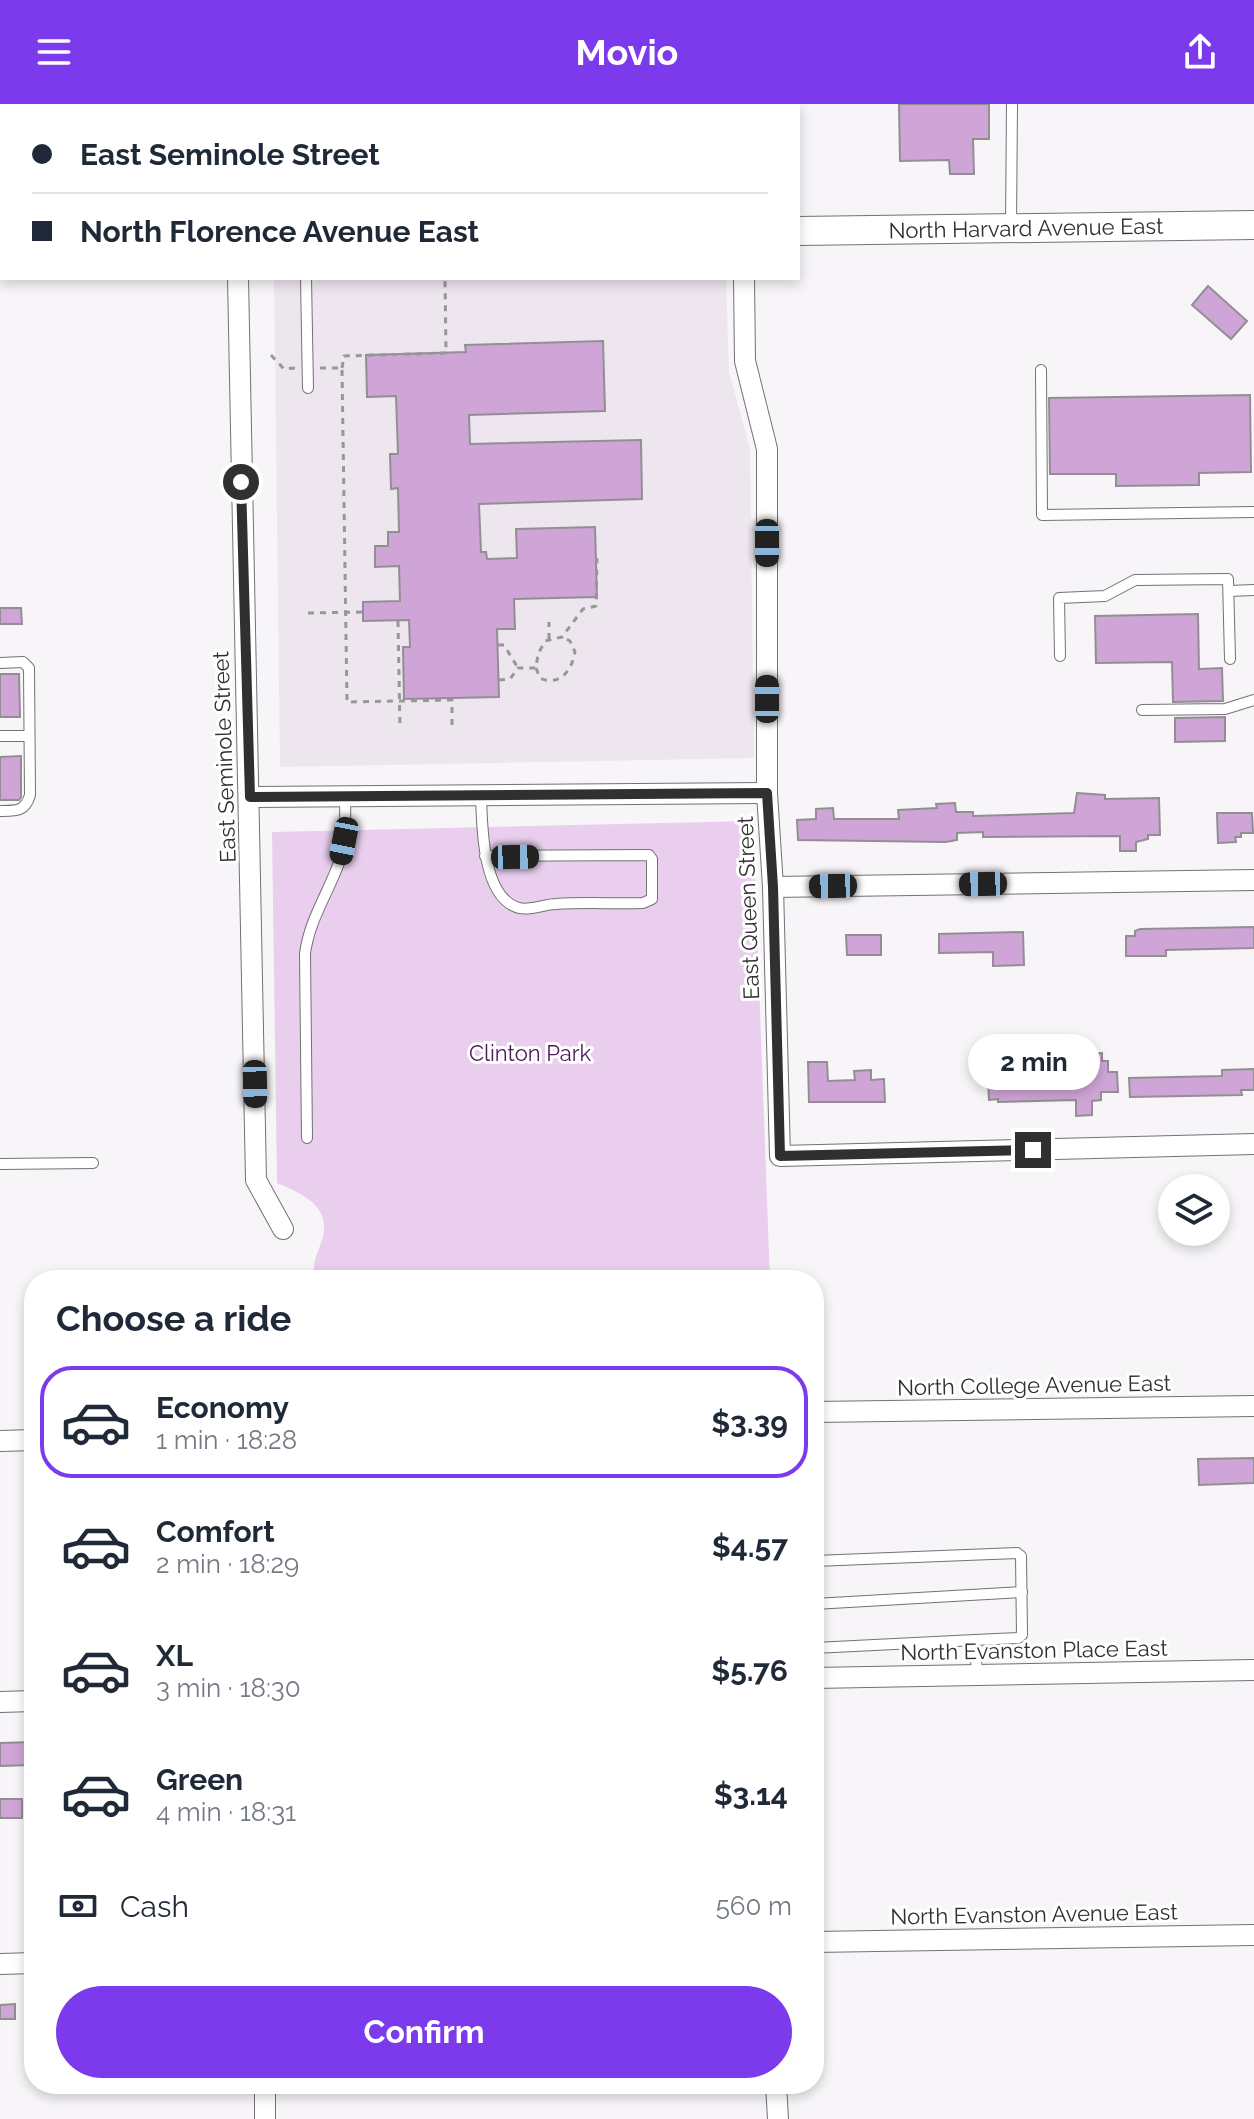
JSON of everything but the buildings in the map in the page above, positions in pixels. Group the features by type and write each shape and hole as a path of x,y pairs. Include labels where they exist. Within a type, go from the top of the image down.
{"main road":[{"name":"North Harvard Avenue East","path":"800,231 1254,225"}],"street":[{"name":"East Seminole Street","path":"238,280 256,1180 283,1229"},
{"name":"East Queen Street","path":"744,280 745,361 767,449 767,793 773,887 780,1156 1254,1144"},
{"path":"250,797 767,793"},
{"path":"773,887 1254,880"},
{"name":"North College Avenue East","path":"824,1412 1254,1406"},
{"path":"0,1441 24,1440"},
{"name":"North Evanston Place East","path":"824,1678 1254,1670"},
{"path":"0,1702 24,1701"},
{"name":"North Evanston Avenue East","path":"824,1942 1254,1935"},
{"path":"0,1964 24,1963"},
{"path":"265,2094 265,2119"},
{"path":"777,2094 778,2119"}],"lane":[{"path":"1011,228 1012,104"},
{"path":"306,280 308,388"},
{"path":"1041,370 1042,515 1254,512"},
{"path":"1060,656 1059,598 1105,596 1135,580 1228,579 1230,659"},
{"path":"1229,591 1254,590"},
{"path":"0,663 23,662 29,668 30,795 27,806 20,811 0,811"},
{"path":"1142,710 1225,709 1254,700"},
{"path":"0,736 29,736"},
{"path":"481,796 485,856 505,900 517,908 553,904 643,903 652,899 652,859 643,854 485,856"},
{"path":"307,1138 305,954 308,934 341,859 345,797"},
{"path":"0,1164 93,1163"},
{"path":"824,1561 1017,1553 1021,1556 1022,1592 1022,1635 1018,1638 824,1648"},
{"path":"824,1603 1022,1592"},
{"path":"975,1640 977,1675"}],"path":[{"path":"445,280 446,353 344,356 347,702 452,700 452,728"},
{"path":"271,355 284,369 342,368"},
{"path":"562,637 583,609 594,608 598,603 597,558"},
{"path":"308,613 363,612"},
{"path":"398,621 400,729"},
{"path":"549,622 549,639"},
{"path":"562,637 570,641 575,652 566,673 554,681 540,678 536,668 539,650 549,639 562,637"},
{"path":"498,645 504,645 518,668"},
{"path":"518,668 536,668"},
{"path":"499,680 510,679 518,668"}],"shaded area":[{"path":"274,280 726,280 729,372 750,448 754,758 280,767"}],"green space":[{"name":"Clinton Park","path":"753,821 770,1270 314,1270 324,1231 320,1211 306,1197 277,1183 272,832"}],"route":[{"path":"241,482 250,797 767,793 773,887 780,1156 1033,1150"}]}
